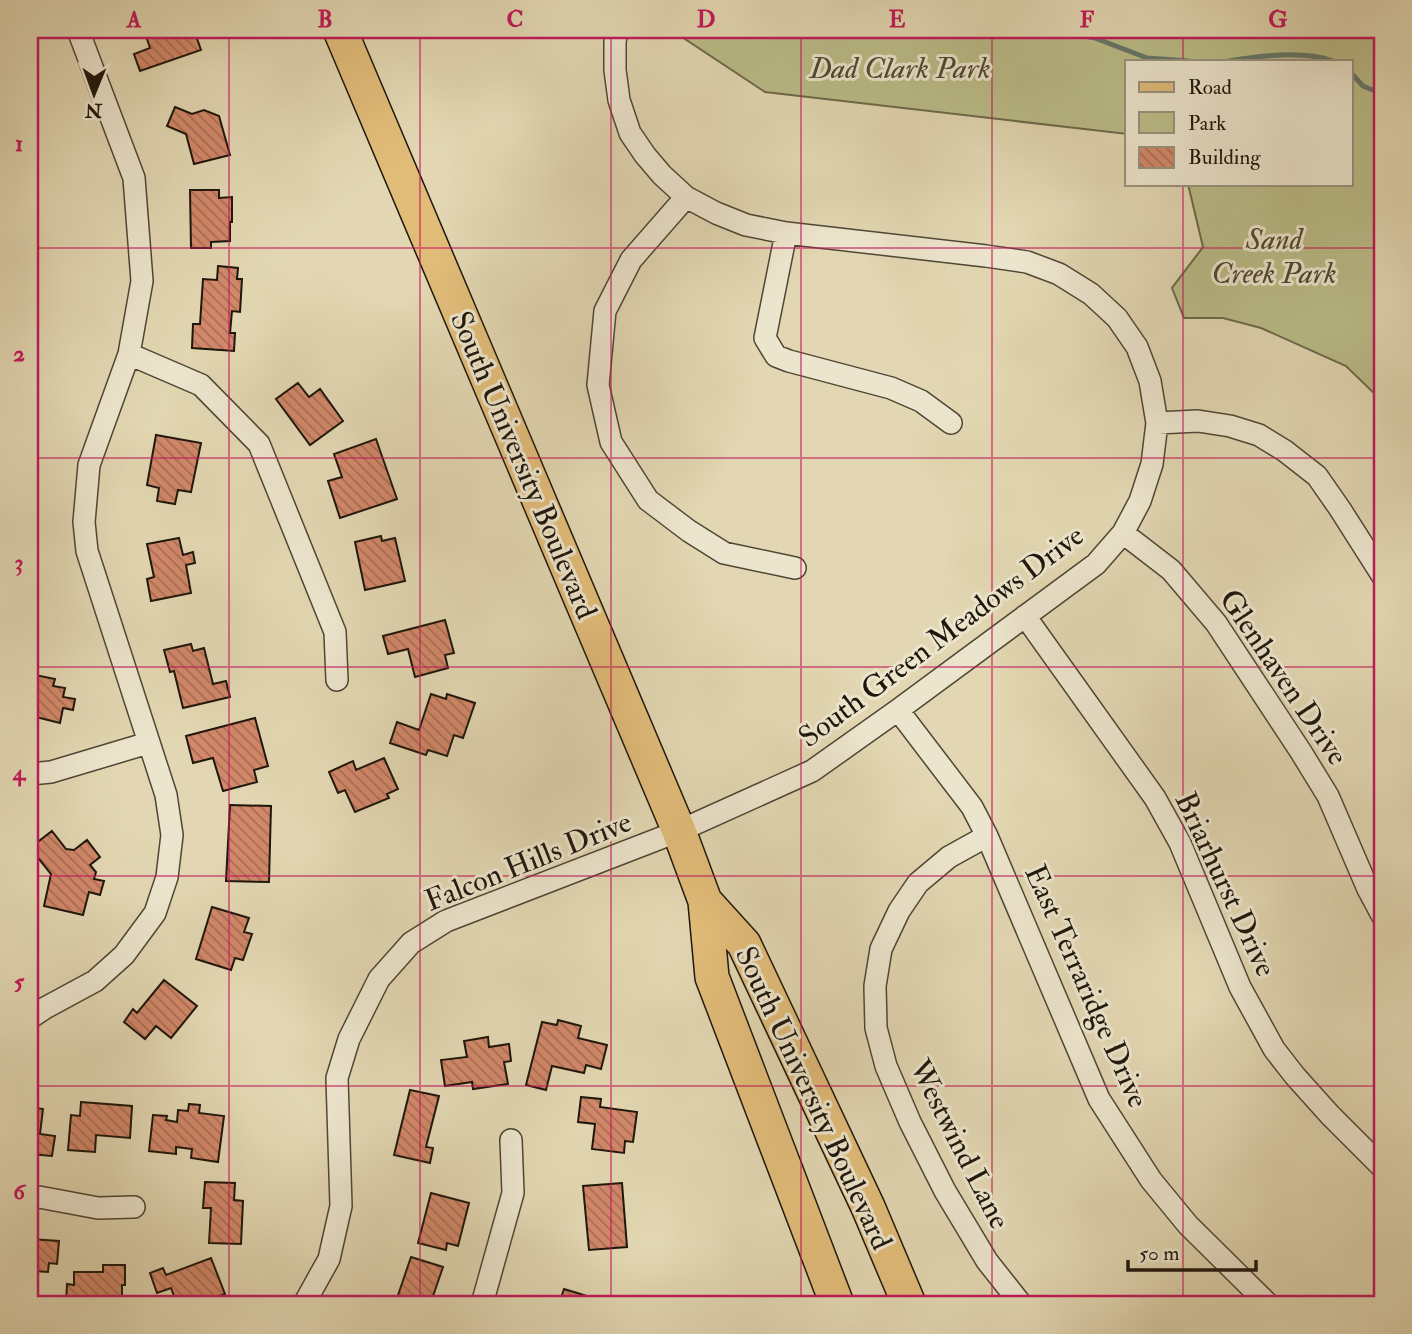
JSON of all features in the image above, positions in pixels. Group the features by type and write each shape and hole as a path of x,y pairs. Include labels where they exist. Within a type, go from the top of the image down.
{"main road":[{"name":"South University Boulevard","path":"340,30 679,831 705,901 712,977 837,1304"},
{"name":"South University Boulevard","path":"705,901 744,944 868,1207 909,1304"}],"street":[{"path":"30,1018 95,981 124,955 155,913 167,877 172,835 166,795 88,551 84,522 89,465 129,354 142,281 134,178 78,30"},
{"name":"South Green Meadows Drive","path":"617,30 615,70 619,100 630,133 653,165 686,197 746,225 786,233 1027,262 1059,274 1100,302 1117,318 1137,347 1150,381 1157,422 1152,464 1140,501 1123,533 1096,564 812,771 679,831"},
{"path":"686,197 631,260 605,311 598,385 611,442 648,500 689,531 724,553 795,568"},
{"path":"786,233 765,338 776,356 789,362 891,388 921,401 951,423"},
{"path":"129,354 201,384 258,444 335,632 337,680"},
{"path":"1157,422 1198,421 1230,426 1259,435 1285,451 1317,476 1382,575"},
{"name":"Glenhaven Drive","path":"1123,533 1171,570 1216,623 1328,796 1382,915"},
{"name":"Briarhurst Drive","path":"1025,616 1155,799 1180,843 1240,987 1274,1049 1303,1086 1382,1167"},
{"name":"East Terraridge Drive","path":"898,710 972,807 987,836 1100,1100 1151,1180 1188,1225 1268,1304"},
{"path":"30,774 51,772 148,743"},
{"name":"Falcon Hills Drive","path":"304,1304 329,1259 341,1206 337,1078 349,1039 379,979 411,943 446,921 679,831"},
{"name":"Westwind Lane","path":"987,836 949,858 918,883 898,911 881,949 874,986 876,1028 886,1066 910,1122 945,1191 987,1261 1021,1304"},
{"path":"482,1304 513,1193 511,1140"},
{"path":"30,1198 39,1197 98,1208 134,1207"}],"green space":[{"name":"Sand Creek Park","path":"694,30 1382,30 1382,401 1346,366 1261,328 1223,318 1184,318 1172,288 1203,247 1188,186 1352,186 1352,60 1125,60 1125,134 765,92 676,33"}],"building":[{"path":"144,30 194,30 201,50 140,71 134,54 150,48"},
{"path":"562,30 578,30 575,36"},
{"path":"175,107 192,114 204,110 219,116 230,155 194,164 186,134 167,126"},
{"path":"30,188 33,188 32,209 30,209"},
{"path":"190,190 219,190 219,198 232,197 230,241 211,242 211,248 191,248"},
{"path":"218,266 238,268 237,279 242,279 240,312 232,311 230,333 235,333 234,351 192,348 193,324 200,324 203,279 217,280"},
{"path":"298,383 309,397 320,389 343,421 310,445 276,399"},
{"path":"156,435 201,443 191,492 178,490 175,504 157,501 159,488 147,485"},
{"path":"376,439 397,499 340,518 328,481 342,477 334,454"},
{"path":"381,536 382,541 395,538 405,581 365,590 355,542"},
{"path":"179,538 183,555 193,552 195,563 186,565 191,593 151,601 147,579 154,577 147,544"},
{"path":"445,620 454,653 445,655 448,668 415,677 408,649 388,654 383,636"},
{"path":"191,644 193,651 204,648 213,684 226,681 230,697 183,708 174,671 170,672 164,650"},
{"path":"30,674 55,679 53,686 65,688 63,697 75,699 73,710 63,708 60,723 36,717 31,740"},
{"path":"431,694 446,699 447,694 475,703 463,738 454,735 447,756 428,750 426,755 390,743 397,722 419,730"},
{"path":"255,718 268,766 254,770 257,782 223,791 213,758 193,763 186,736"},
{"path":"384,758 398,789 387,794 389,798 355,812 345,790 338,793 329,772 353,761 356,770"},
{"path":"230,805 271,806 269,882 226,881"},
{"path":"52,831 66,849 74,850 87,840 100,857 90,865 96,872 94,879 104,881 100,895 89,892 83,915 44,906 51,874 30,848"},
{"path":"212,907 249,918 244,932 252,934 243,960 235,958 231,970 196,959"},
{"path":"164,980 197,1006 171,1038 156,1026 145,1039 124,1022 133,1009 137,1013"},
{"path":"558,1020 581,1026 578,1038 607,1045 601,1069 586,1065 584,1073 552,1066 546,1090 526,1085 542,1022 557,1025"},
{"path":"488,1037 489,1047 509,1044 511,1061 504,1062 508,1084 473,1089 472,1082 445,1086 441,1060 467,1057 464,1041"},
{"path":"410,1090 439,1096 426,1147 433,1148 430,1163 394,1155"},
{"path":"581,1097 601,1099 600,1107 637,1112 633,1142 625,1141 624,1153 592,1149 595,1124 578,1122"},
{"path":"81,1102 132,1106 130,1138 96,1135 95,1152 68,1150 71,1115 80,1116"},
{"path":"189,1104 200,1105 199,1113 224,1116 218,1162 191,1158 192,1149 176,1147 176,1154 149,1151 153,1115 167,1116 166,1120 177,1122 178,1110 188,1111"},
{"path":"30,1107 43,1109 40,1134 55,1136 52,1156 30,1154"},
{"path":"205,1182 235,1183 234,1200 243,1201 241,1244 209,1243 211,1208 203,1208"},
{"path":"622,1183 627,1247 589,1250 583,1186"},
{"path":"431,1193 469,1203 458,1246 447,1243 446,1250 418,1243"},
{"path":"30,1239 59,1241 57,1264 49,1263 48,1272 34,1271 33,1282 30,1281"},
{"path":"411,1257 443,1267 431,1302 439,1304 395,1304"},
{"path":"211,1258 225,1294 198,1304 177,1304 171,1288 157,1293 150,1273 163,1268 166,1275"},
{"path":"103,1265 125,1265 122,1301 110,1301 110,1304 66,1304 67,1284 74,1285 74,1272 103,1272"},
{"path":"564,1289 590,1297 587,1304 555,1304 557,1299 560,1301"}],"waterway":[{"path":"1052,30 1095,38 1147,58 1175,60"},
{"path":"1237,60 1295,55 1329,60"},
{"path":"1352,74 1363,86 1382,94"}],"park label":[{"name":"Dad Clark Park","path":"900,68"}]}
